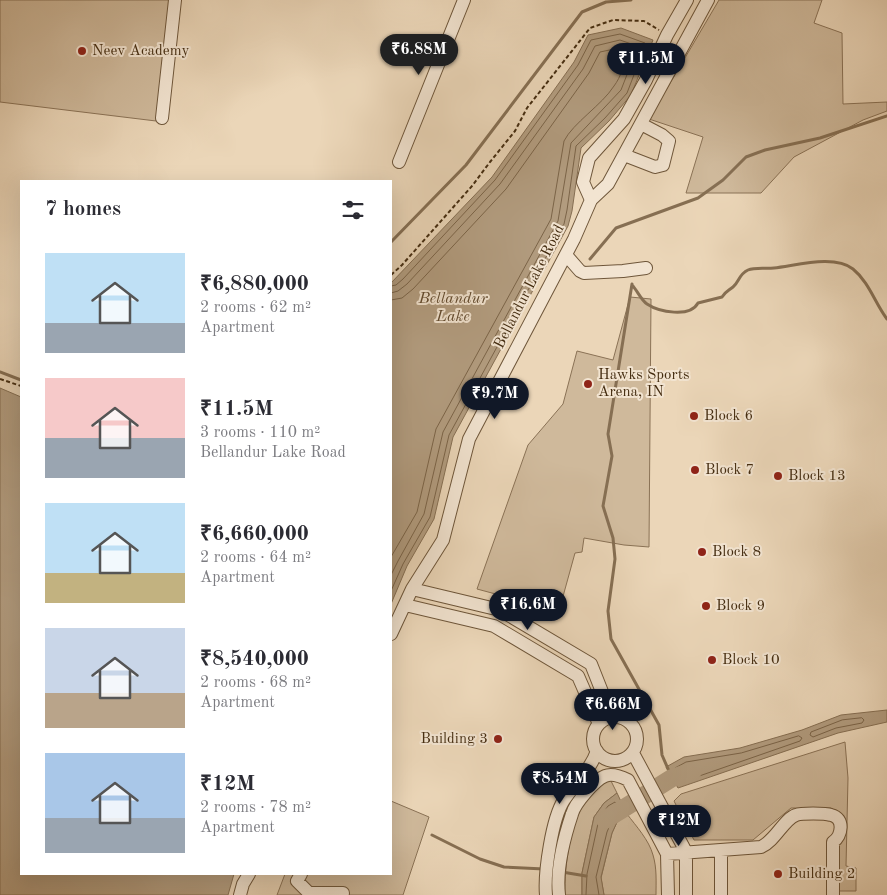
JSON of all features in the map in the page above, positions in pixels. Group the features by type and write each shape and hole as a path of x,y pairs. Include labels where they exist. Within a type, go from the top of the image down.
{"street":[{"path":"162,118 175,0"},
{"path":"399,162 464,0"},
{"path":"591,200 583,182 589,158 624,119 646,80 667,34 687,0"},
{"name":"Bellandur Lake Road","path":"392,632 412,589 443,540 469,439 566,255 591,200 608,184 708,0"},
{"path":"624,155 656,167 662,165 669,141 641,124"},
{"path":"566,255 584,273 646,268"},
{"path":"412,589 500,610 591,664 612,717"},
{"path":"405,605 494,626 578,676 599,724"},
{"path":"517,640 526,625"},
{"path":"583,689 598,681"},
{"path":"612,717 624,718 634,726 638,743 633,752 627,758 616,762 604,759 596,751 593,739 593,734 599,724 612,717"},
{"path":"546,895 546,868 560,807 568,794 589,769 596,751"},
{"path":"633,752 685,853 686,895"},
{"path":"616,762 622,778 668,854 668,895"},
{"path":"559,895 559,870 572,812 593,786 605,776 622,778"},
{"path":"668,854 756,848 766,845 789,820 797,815 830,815 837,819 841,826 840,834 833,842 833,895"},
{"path":"721,850 721,895"},
{"path":"240,895 248,875"},
{"path":"300,875 297,881 308,894 343,893"}],"path":[{"path":"392,274 472,186 515,131 527,108 590,28 613,20 644,21 667,34"},
{"path":"0,379 20,386"}],"shaded area":[{"name":"Neev Academy","path":"0,0 171,0 156,121 0,102"},
{"path":"719,0 822,0 814,23 842,33 843,104 887,102 887,111 863,120 794,157 761,193 686,193 703,137 649,119"},
{"path":"630,297 651,299 649,547 584,538 582,552 575,553 562,600 529,603 477,589 528,445 563,404 577,351 613,360"},
{"path":"845,742 848,778 846,866 856,868 856,891 837,891 836,812 831,808 791,808 753,840 694,840 674,801 681,794"},
{"path":"610,779 617,793 604,803 594,817 582,873 582,895 565,895 570,842 578,815 591,793"},
{"path":"392,801 429,817 403,895 277,895 285,875 392,875"},
{"path":"627,814 642,833 651,849 656,870 656,895 604,895 601,878 612,833 618,820"}],"water":[{"name":"Bellandur Lake","path":"621,28 653,40 631,95 609,121 581,148 568,226 453,437 434,519 407,566 392,602 392,282 492,177 574,62 588,35"},
{"path":"0,388 20,397 20,875 234,875 228,895 0,895"},
{"path":"887,710 887,722 838,733 678,788 666,767 684,757 740,748 802,730 841,715"},
{"path":"617,793 627,814 618,820 612,833 601,877 604,895 582,895 582,873 594,817 604,803"}],"waterway":[{"path":"392,241 466,165 582,12 606,2 631,0"},
{"path":"590,259 616,228 698,198 723,180 746,157 765,150 820,138 887,116"},
{"path":"632,285 643,300 652,307 666,311 682,312 694,308 698,303 722,297 745,272 751,269 774,268 814,262 836,262 853,269 859,274 887,319"},
{"path":"632,284 608,434 612,456 603,506 613,538 615,559 608,611 611,639 659,725 662,755 672,778"},
{"path":"0,372 20,380"},
{"path":"605,820 672,778 693,771"},
{"path":"432,835 480,859 504,867 544,869"},
{"path":"562,872 586,876"}],"place":[{"name":"Neev Academy","path":"82,51"},
{"name":"Hawks Sports Arena, IN","path":"588,384"},
{"name":"Block 6","path":"694,416"},
{"name":"Block 7","path":"695,470"},
{"name":"Block 13","path":"778,476"},
{"name":"Block 8","path":"702,552"},
{"name":"Block 9","path":"706,606"},
{"name":"Block 10","path":"712,660"},
{"name":"Building 3","path":"498,739"},
{"name":"Building 2","path":"778,874"}]}
